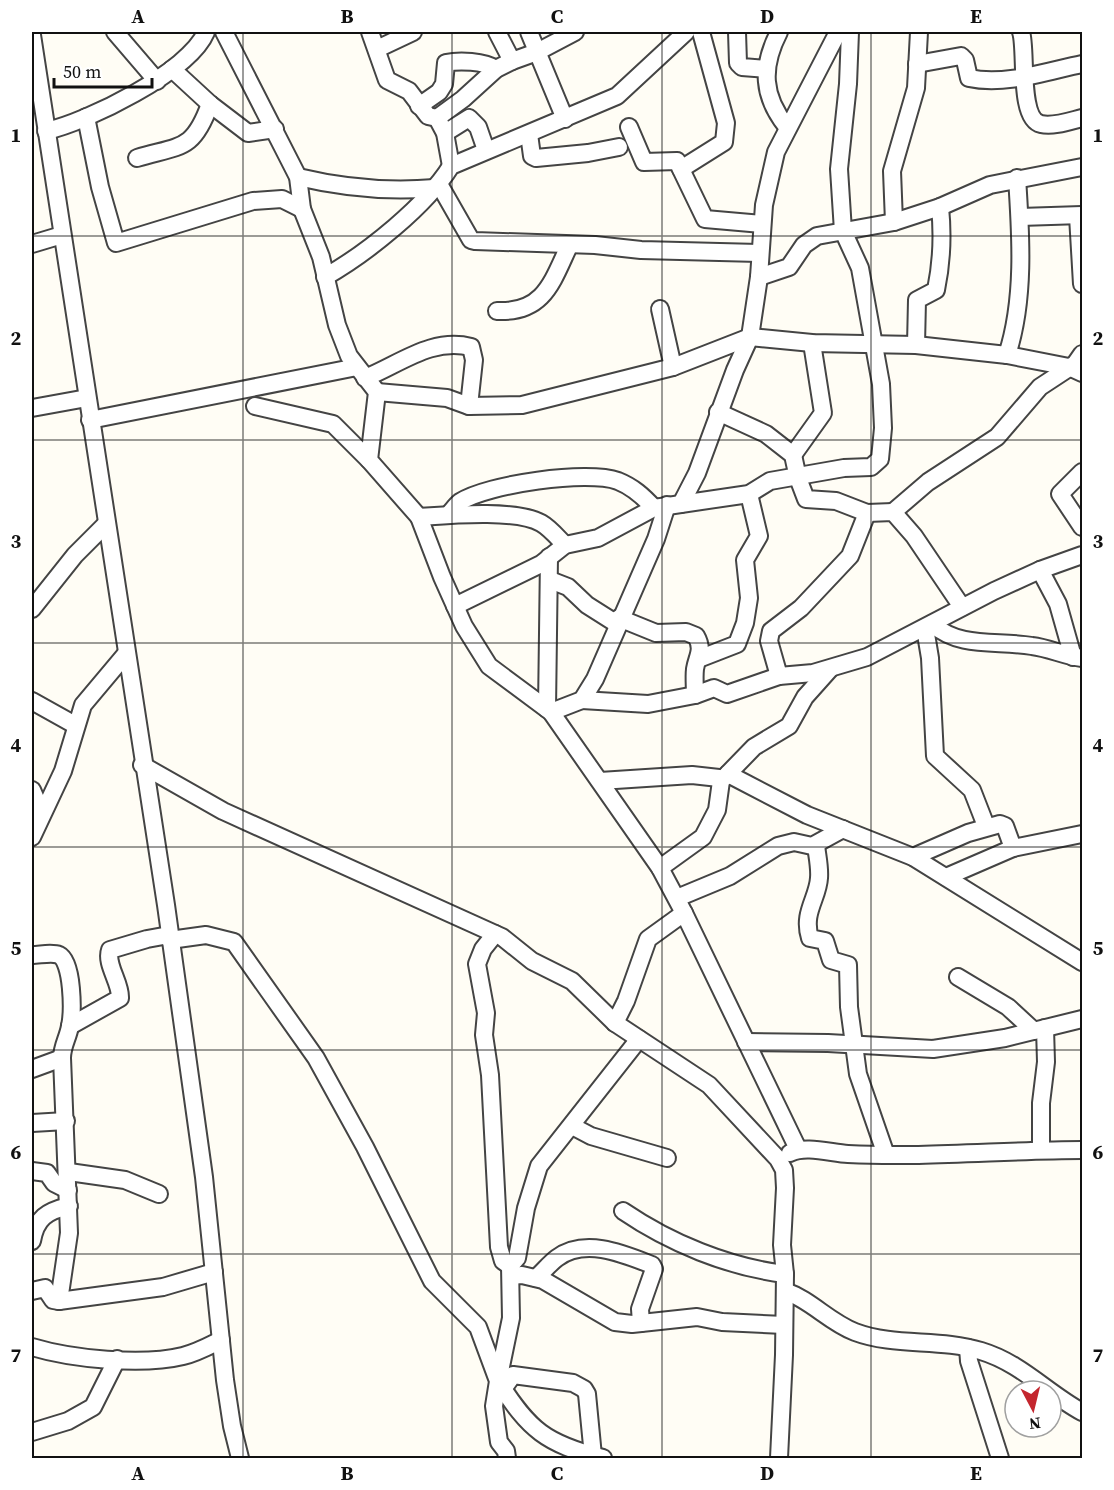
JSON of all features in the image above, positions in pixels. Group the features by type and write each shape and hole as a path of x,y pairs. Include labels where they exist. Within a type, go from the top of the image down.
{"street":[{"path":"116,32 157,81"},
{"path":"226,32 298,177 302,209 313,233 337,325 349,356 377,392 447,398 469,406 522,405 673,367 750,337 812,344 916,345 1007,356 1076,370"},
{"path":"370,32 387,81 409,91 428,116 441,126 451,166"},
{"path":"377,48 413,32"},
{"path":"497,32 512,61"},
{"path":"529,32 565,119"},
{"path":"441,126 463,99 496,69 537,52 575,32"},
{"path":"325,277 360,256 437,186 451,166 616,96 686,32"},
{"path":"681,169 724,142 726,123 701,32"},
{"path":"737,32 738,63 742,67 766,69"},
{"path":"779,32 766,69 772,106 787,127"},
{"path":"582,700 599,670 668,506 696,473 718,412 750,337 759,278 759,253 769,177 787,127 838,32"},
{"path":"455,606 541,564 565,545 598,538 668,506 749,494 770,481 798,478 844,468 871,467 880,459 884,428 881,384 860,268 843,231 838,169 848,84 850,32"},
{"path":"894,222 892,171 914,96 919,32"},
{"path":"1021,32 1025,43 1026,99 1035,121 1040,124 1054,124 1083,118"},
{"path":"46,131 86,117 157,81 172,69 201,33"},
{"path":"32,35 204,1177 232,1426 240,1458"},
{"path":"917,64 961,56 965,60 969,78 978,80 1024,76 1083,64"},
{"path":"419,106 439,92 444,84 446,63 457,60 470,64 486,62 496,69"},
{"path":"172,69 210,104 248,133 275,129"},
{"path":"137,159 190,142 201,129 210,104"},
{"path":"86,117 100,187 116,243 253,201 282,199 302,209"},
{"path":"441,126 469,118 478,127 486,150"},
{"path":"629,127 644,162 677,160 705,219 762,224"},
{"path":"529,134 532,156 536,158 588,153 619,147"},
{"path":"759,278 789,267 804,244 817,236 894,222 940,207 990,185 1017,178 1047,176 1083,167"},
{"path":"298,177 331,185 366,189 437,186"},
{"path":"1007,356 1017,317 1020,217 1017,178"},
{"path":"437,186 471,240 759,253"},
{"path":"916,345 916,300 936,290 940,269 944,241 940,207"},
{"path":"1020,217 1080,216 1083,284"},
{"path":"32,243 62,235"},
{"path":"497,311 515,312 542,298 569,246"},
{"path":"660,309 673,367"},
{"path":"90,420 361,373 396,365 417,351 458,344 471,348 474,360 469,406"},
{"path":"793,455 823,413 812,344"},
{"path":"718,412 766,434 793,455 806,499 836,501 867,513 893,512 928,482 997,437 1040,387 1076,370 1083,354"},
{"path":"369,460 377,392"},
{"path":"32,408 87,398"},
{"path":"255,406 333,424 420,517 455,606 489,666 549,710 660,868 798,1149"},
{"path":"1083,472 1060,494 1083,527"},
{"path":"448,515 459,502 496,487 580,478 616,480 668,506"},
{"path":"695,695 695,667 701,658 737,644 743,630 749,598 745,560 759,536 749,494"},
{"path":"893,512 914,536 962,607"},
{"path":"779,676 769,640 771,631 801,608 850,556 867,513"},
{"path":"420,517 472,514 530,519 541,523 565,545"},
{"path":"32,609 75,555 106,524"},
{"path":"549,710 582,700 634,705 695,695 714,688 727,694 779,676 813,673 867,657 962,607 1040,570 1083,555"},
{"path":"549,557 549,710"},
{"path":"1040,570 1058,604 1078,658"},
{"path":"550,580 568,587 587,605 618,621 656,633 686,632 696,636 700,642 701,658"},
{"path":"928,626 968,642 1034,646 1078,658"},
{"path":"928,626 935,756 972,790 986,826"},
{"path":"32,837 63,771 75,725 83,705 125,655"},
{"path":"660,868 703,837 717,810 724,778 754,747 789,726 805,697 833,667"},
{"path":"32,701 75,725"},
{"path":"142,765 223,811 495,934 532,961 572,981 615,1023 709,1086 778,1159 785,1177 782,1245 785,1282 779,1458"},
{"path":"600,781 692,775 724,778 807,815 913,857 1083,962"},
{"path":"32,790 42,813"},
{"path":"913,857 986,826 1003,824 1013,848"},
{"path":"615,1023 626,1001 648,939 680,906 777,846 794,842 816,845 843,829"},
{"path":"946,877 1013,848 1083,834"},
{"path":"816,845 819,882 811,900 807,929 810,938 825,941 831,960 848,965 853,1044 861,1090 886,1155"},
{"path":"495,934 483,949 478,971 486,1013 484,1035 490,1075 499,1247 503,1261 511,1271 536,1278 615,1322 641,1323 697,1317 722,1322 784,1325"},
{"path":"70,1026 120,998 108,954 113,947 206,935 234,942 316,1058 365,1147 432,1281 478,1327 500,1385 533,1429 561,1446 598,1457 587,1394 579,1385 513,1375 500,1385"},
{"path":"32,955 57,954 65,959 70,972 70,1026 62,1048 69,1172 69,1233 59,1301"},
{"path":"958,977 1039,1029 1046,1062 1041,1103 1041,1150"},
{"path":"746,1042 853,1044 933,1049 985,1042 1083,1019"},
{"path":"507,1458 506,1451 499,1442 494,1406 512,1318 511,1271 517,1258 535,1175 608,1075 639,1039"},
{"path":"32,1069 62,1058"},
{"path":"32,1123 66,1121"},
{"path":"572,1126 591,1136 667,1158"},
{"path":"778,1159 798,1149 822,1153 886,1155 1083,1150"},
{"path":"32,1171 47,1173 68,1198"},
{"path":"69,1172 125,1180 159,1194"},
{"path":"32,1241 34,1226 68,1198"},
{"path":"623,1211 669,1240 761,1270 785,1282 834,1321 855,1332 885,1340 930,1342 968,1348 1011,1363 1083,1412"},
{"path":"536,1278 558,1257 569,1252 603,1248 652,1265 654,1269 640,1309 641,1323"},
{"path":"32,1291 45,1288 53,1300 59,1301 163,1287 214,1272"},
{"path":"32,1344 117,1359 179,1357 221,1340"},
{"path":"968,1348 971,1367 1000,1458"},
{"path":"32,1432 68,1421 93,1407 117,1359"}]}
